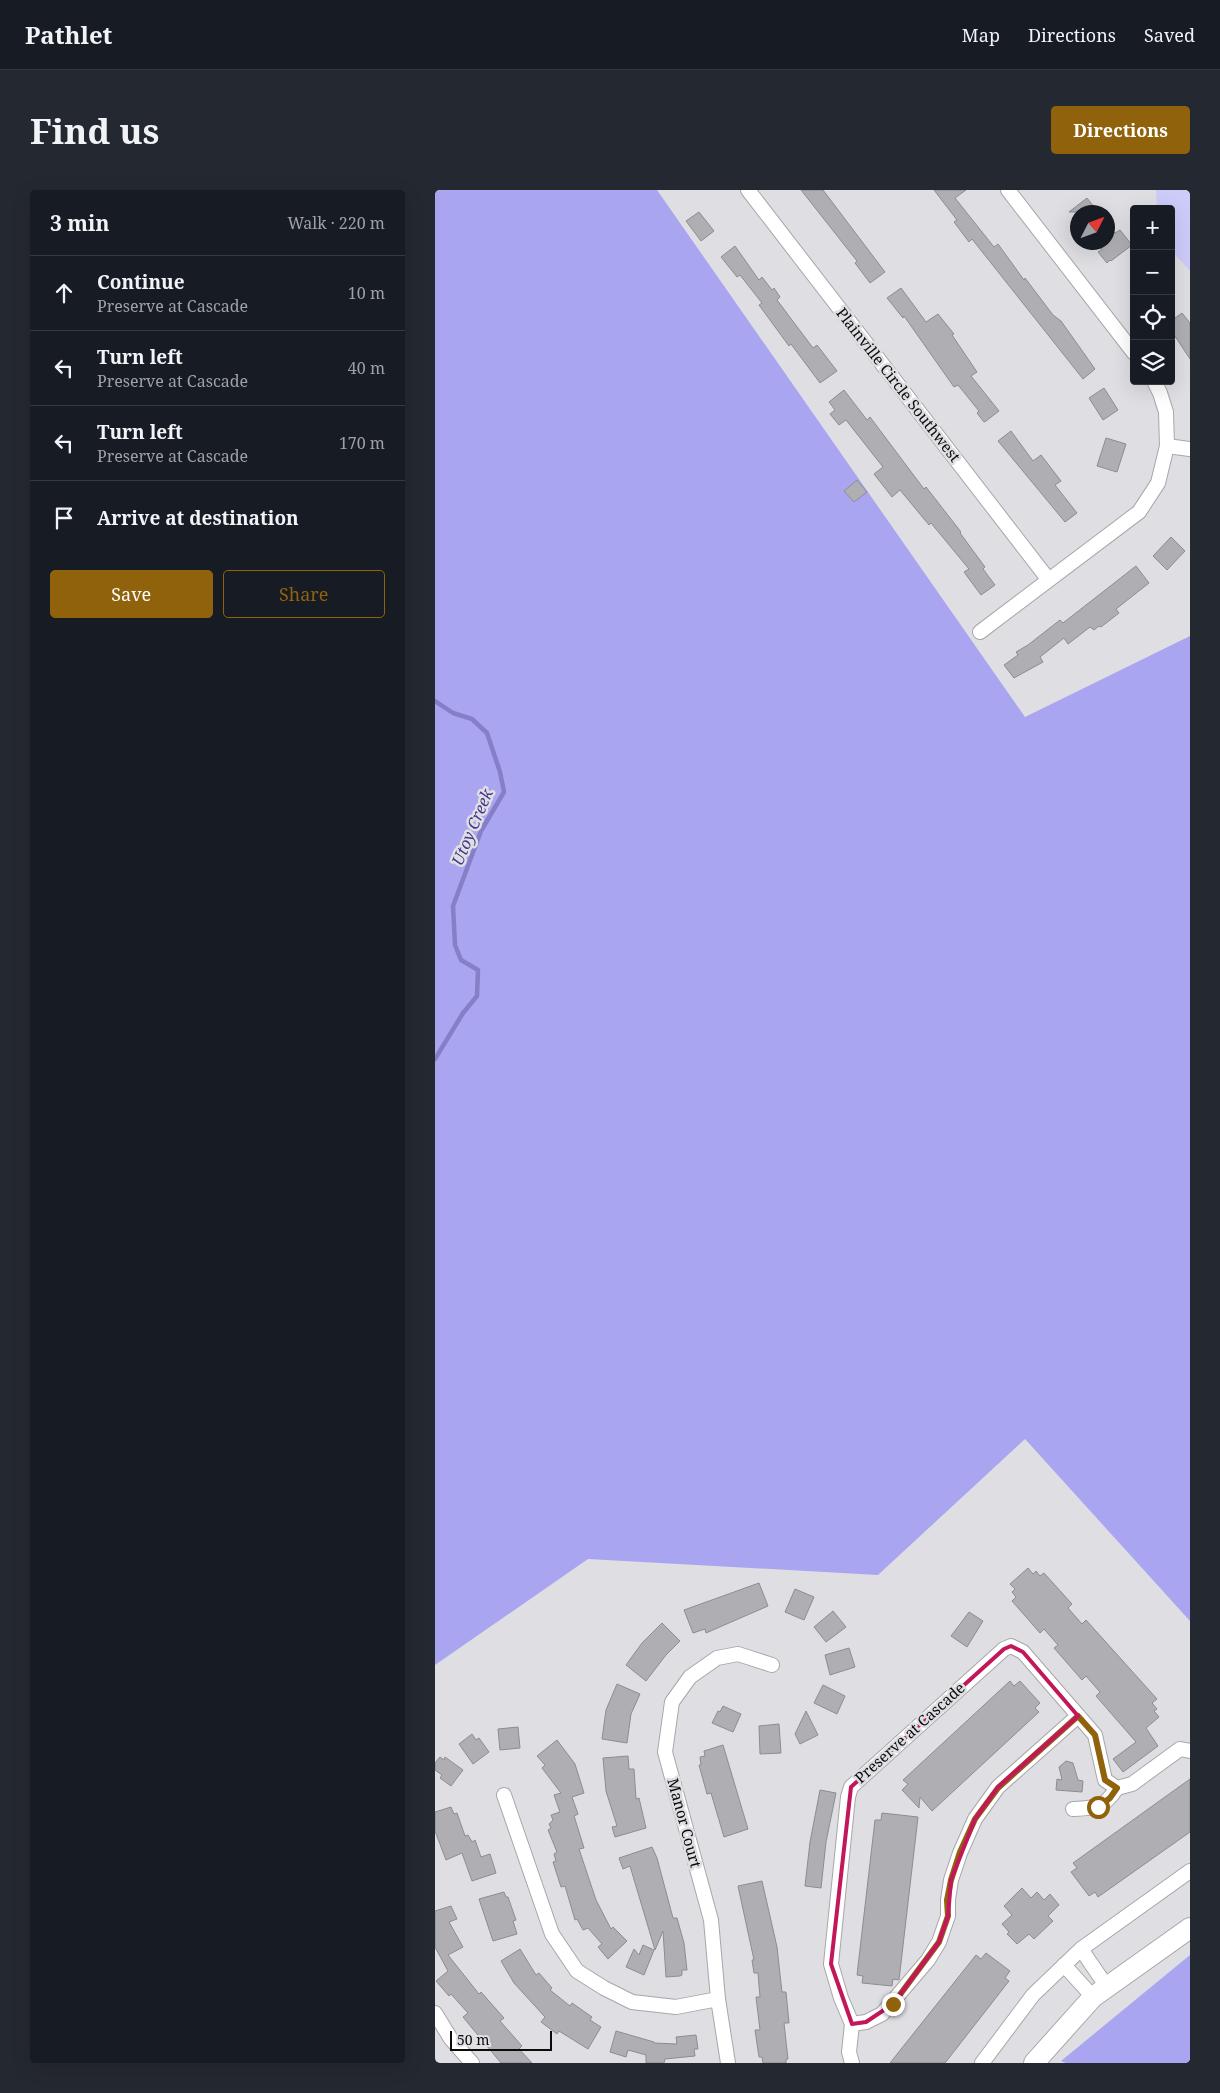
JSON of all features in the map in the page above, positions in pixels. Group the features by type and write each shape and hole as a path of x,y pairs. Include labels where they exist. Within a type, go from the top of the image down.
{"street":[{"name":"Plainville Circle Southwest","path":"748,190 1048,579"},
{"path":"1008,190 1130,348"},
{"path":"980,632 1139,512 1159,483 1167,446 1166,412 1161,393 1156,385"},
{"path":"1167,446 1190,449"},
{"name":"Preserve at Cascade","path":"852,2063 849,2052 852,2024 841,1998 831,1964 848,1798 851,1787 1004,1649 1011,1646 1023,1652 1095,1735 1105,1780 1117,1788"},
{"name":"Manor Court","path":"728,2063 718,2000 711,1920 665,1752 672,1702 690,1677 717,1658 737,1654 772,1665"},
{"path":"852,2024 866,2022 882,2014 928,1960 939,1942 948,1916 947,1900 951,1880 960,1852 975,1819 998,1788 1078,1716"},
{"path":"1073,1810 1098,1807 1110,1798 1117,1788 1132,1784 1180,1749 1190,1751"},
{"path":"504,1795 552,1934 577,1971 604,1988 632,2002 676,2007 718,2000"},
{"path":"983,2063 1033,1995 1081,1949 1190,1871"},
{"path":"1034,2063 1100,1992 1190,1928"},
{"path":"1081,1949 1100,1992"},
{"path":"1064,1965 1100,1992"},
{"path":"435,2013 451,2039 472,2063"}],"highlighted area":[{"path":"1011,1646 1023,1652 1078,1716 998,1787 975,1819 951,1880 948,1916 939,1942 893,2004 866,2022 852,2024 831,1964 851,1787 1004,1649"}],"shaded area":[{"path":"435,190 657,190 1025,717 1190,636 1190,1621 1025,1439 878,1575 588,1559 435,1665"},
{"path":"1156,190 1185,190 1190,194 1190,271 1175,254 1175,205 1157,205"},
{"path":"1190,1955 1190,2063 1066,2063 1061,2061"}],"building":[{"path":"801,190 823,190 885,272 870,283 855,263 857,261"},
{"path":"934,190 966,190 955,198 994,247 998,244 1024,280 1025,278 1053,315 1061,321 1095,369 1083,379 972,239 969,242 954,222 957,220"},
{"path":"1087,198 1092,205 1078,205"},
{"path":"699,212 714,231 701,241 686,221"},
{"path":"1120,230 1130,242 1130,247 1107,263 1098,252 1101,250 1115,250 1115,233"},
{"path":"735,246 759,280 762,277 772,290 774,288 780,297 777,300 813,348 817,345 837,371 820,383 791,344 789,346 759,305 762,303 740,275 737,277 721,257"},
{"path":"901,288 926,322 938,314 954,334 952,335 977,372 971,376 999,411 986,421 984,422 977,413 979,411 958,385 954,387 904,316 903,318 887,298"},
{"path":"1182,313 1190,323 1190,359 1175,336 1175,318"},
{"path":"1104,388 1118,410 1103,420 1089,398"},
{"path":"844,390 867,420 870,417 924,489 926,487 961,532 995,585 981,595 964,572 969,569 931,523 929,525 900,490 892,497 874,474 883,467 846,420 839,425 830,414 835,410 829,402"},
{"path":"1011,431 1033,461 1041,455 1061,481 1055,485 1077,513 1065,522 998,441"},
{"path":"1106,438 1126,444 1117,472 1097,466"},
{"path":"857,480 867,492 854,502 844,491"},
{"path":"1171,537 1185,551 1167,570 1153,556"},
{"path":"1136,566 1149,583 1116,609 1119,613 1101,627 1099,626 1094,630 1090,627 1068,644 1064,638 1040,657 1043,662 1014,678 1004,665 1018,655 1016,652 1060,620 1063,623"},
{"path":"1028,1568 1033,1574 1036,1571 1040,1576 1044,1573 1072,1604 1068,1608 1082,1624 1086,1620 1157,1699 1152,1703 1157,1709 1154,1711 1159,1717 1146,1728 1158,1746 1123,1772 1113,1759 1136,1742 1096,1696 1100,1692 1086,1676 1082,1680 1054,1648 1058,1645 1044,1629 1040,1633 1012,1601 1016,1597 1012,1592 1015,1589 1010,1584"},
{"path":"759,1583 768,1606 706,1633 705,1629 693,1633 684,1610"},
{"path":"795,1589 814,1597 804,1620 785,1612"},
{"path":"833,1611 846,1627 826,1642 814,1627"},
{"path":"969,1612 983,1621 967,1647 951,1636"},
{"path":"662,1623 680,1641 666,1655 646,1681 626,1665 642,1643"},
{"path":"849,1648 855,1667 830,1675 825,1655"},
{"path":"1010,1681 1014,1686 1020,1681 1040,1703 1035,1708 1039,1712 932,1811 920,1797 919,1808 902,1790 908,1784 903,1780"},
{"path":"617,1684 640,1694 631,1714 627,1743 602,1739 606,1710"},
{"path":"823,1685 845,1696 837,1714 814,1703"},
{"path":"723,1706 741,1714 733,1732 712,1723"},
{"path":"806,1711 818,1735 800,1744 795,1734"},
{"path":"779,1724 781,1753 760,1754 759,1726"},
{"path":"518,1727 520,1748 500,1750 498,1729"},
{"path":"472,1734 476,1740 479,1738 489,1752 473,1764 459,1744"},
{"path":"557,1740 575,1764 584,1793 572,1797 578,1814 574,1816 584,1848 579,1849 596,1900 611,1929 613,1927 627,1941 608,1959 598,1947 602,1944 588,1928 583,1930 577,1919 575,1920 565,1886 561,1887 553,1862 556,1861 554,1854 557,1852 548,1830 551,1828 549,1824 553,1820 551,1815 560,1812 554,1795 561,1793 542,1768 545,1765 537,1756"},
{"path":"723,1745 748,1829 724,1837 711,1793 707,1794 699,1765 701,1765 700,1757 705,1756 704,1751"},
{"path":"628,1756 629,1769 634,1769 636,1799 639,1798 646,1828 615,1837 612,1827 617,1826 606,1791 603,1758"},
{"path":"440,1757 444,1760 445,1757 463,1770 451,1786 440,1778 442,1775 435,1770 435,1763"},
{"path":"1066,1761 1073,1763 1078,1780 1083,1781 1082,1792 1056,1790 1057,1779 1062,1780 1059,1767"},
{"path":"1190,1779 1190,1832 1098,1897 1095,1892 1089,1896 1071,1872 1077,1868 1073,1863"},
{"path":"820,1790 836,1793 826,1842 821,1888 805,1886 810,1842"},
{"path":"451,1807 454,1814 457,1813 465,1836 468,1835 472,1842 475,1840 481,1857 490,1854 496,1873 472,1881 462,1853 446,1860 435,1831 435,1812"},
{"path":"882,1813 918,1817 899,1980 893,1979 892,1986 862,1983 863,1976 857,1975 875,1820 881,1820"},
{"path":"652,1847 657,1858 673,1918 677,1918 684,1943 687,1970 682,1970 682,1975 680,1976 666,1977 663,1931 655,1950 630,1866 623,1869 619,1858"},
{"path":"762,1881 777,1947 782,1992 786,1992 789,2023 784,2023 788,2059 786,2059 786,2063 763,2063 762,2057 759,2057 755,2030 760,2030 756,1997 760,1997 758,1973 754,1973 752,1960 754,1960 738,1886"},
{"path":"1022,1888 1031,1898 1037,1892 1044,1900 1050,1894 1059,1905 1048,1916 1053,1921 1034,1939 1029,1934 1017,1944 1007,1934 1009,1932 1002,1924 1012,1915 1004,1906"},
{"path":"504,1892 506,1897 508,1897 516,1920 513,1921 517,1934 493,1941 479,1899"},
{"path":"451,1906 457,1919 449,1922 463,1947 448,1955 479,1994 481,1992 504,2018 500,2021 522,2046 519,2049 532,2063 501,2063 463,2017 468,2013 436,1981 448,1971 435,1947 435,1911"},
{"path":"643,1945 654,1950 644,1975 626,1967 634,1949 639,1955"},
{"path":"520,1949 536,1975 539,1973 552,1988 550,1990 570,2006 572,2003 592,2017 590,2020 601,2027 588,2049 559,2031 557,2034 541,2022 545,2017 514,1983 501,1961"},
{"path":"986,1953 1010,1971 1005,1978 1009,1981 945,2063 890,2063 976,1955 981,1959"},
{"path":"616,2031 654,2043 677,2044 676,2037 696,2035 698,2049 694,2049 695,2056 665,2059 664,2063 646,2063 646,2055 628,2050 626,2057 610,2052"}],"waterway":[{"name":"Utoy Creek","path":"435,701 453,713 472,719 487,733 500,772 504,792 481,831 453,906 455,945 461,960 478,970 477,996 463,1013 435,1059"}],"route":[{"path":"893,2004 928,1960 939,1942 948,1916 947,1900 951,1880 960,1852 975,1819 998,1788 1078,1716 1095,1735 1105,1780 1117,1788 1110,1798 1098,1807"}]}
